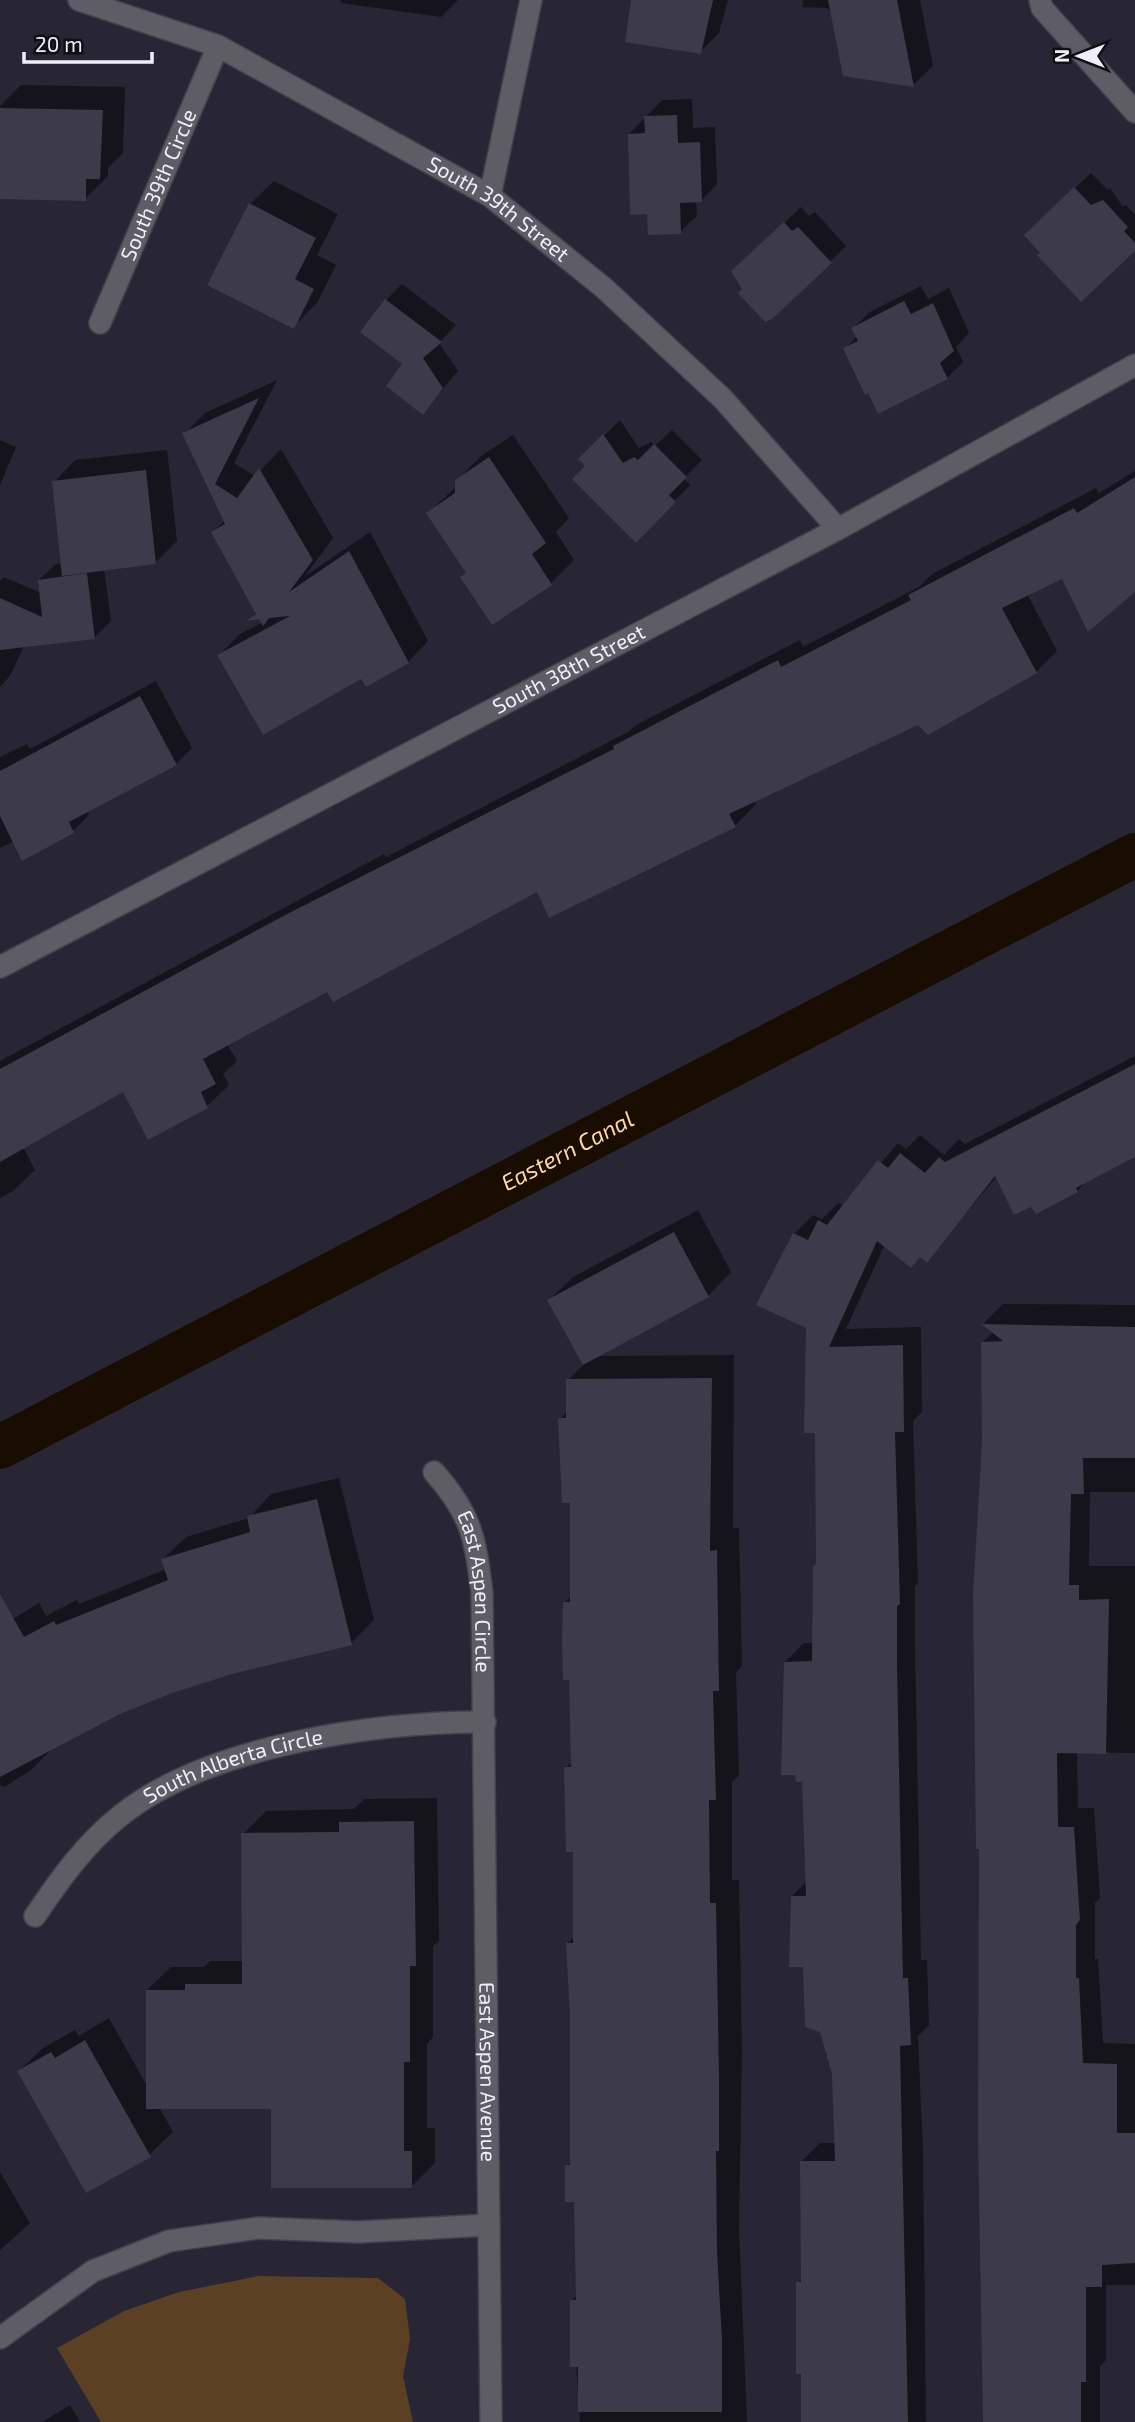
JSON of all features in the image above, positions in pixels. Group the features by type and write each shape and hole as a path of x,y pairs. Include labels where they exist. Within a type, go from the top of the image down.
{"street":[{"name":"South 39th Street","path":"79,0 218,46 490,196 604,288 723,399 838,529"},
{"path":"490,196 531,0"},
{"path":"1040,0 1042,8 1135,111"},
{"name":"South 39th Circle","path":"100,323 218,46"},
{"name":"South 38th Street","path":"0,967 838,529 1135,365"},
{"name":"East Aspen Circle","path":"433,1472 457,1498 475,1537 482,1593 485,1722"},
{"name":"South Alberta Circle","path":"35,1916 76,1857 100,1834 122,1814 183,1780 264,1752 355,1731 427,1723 485,1722"},
{"name":"East Aspen Avenue","path":"485,1722 491,2422"},
{"path":"7,2334 93,2271 169,2241 258,2228 358,2232 489,2225"}],"shaded area":[{"path":"258,2276 378,2278 405,2299 410,2339 403,2376 413,2422 101,2422 57,2348 124,2311 179,2292"}],"building":[{"path":"631,0 713,0 701,54 625,42"},
{"path":"828,0 897,0 914,87 843,76"},
{"path":"0,108 103,110 100,179 86,179 86,201 0,199"},
{"path":"677,115 678,143 700,142 702,202 680,203 681,234 648,235 647,214 630,215 628,134 645,133 644,116"},
{"path":"1074,187 1091,205 1103,200 1128,227 1124,231 1135,243 1135,251 1081,302 1037,255 1040,253 1024,235"},
{"path":"249,203 316,238 295,279 314,289 294,329 207,285"},
{"path":"784,222 792,231 798,227 832,263 772,319 765,322 738,293 742,289 731,271"},
{"path":"385,299 442,342 423,358 443,388 423,415 386,386 402,364 360,332"},
{"path":"904,301 911,314 933,303 954,351 940,363 948,379 878,414 868,393 865,395 843,348 858,341 851,328"},
{"path":"259,398 215,484 237,498 259,468 313,560 289,592 349,551 409,663 366,687 361,679 263,735 217,655 290,616 269,618 263,626 259,619 246,621 256,614 211,532 225,524 182,433"},
{"path":"603,434 623,463 634,457 638,460 654,444 687,477 669,495 676,502 636,543 572,479 585,466 578,459"},
{"path":"489,457 546,543 532,554 552,585 492,625 460,577 466,573 426,513 455,493 455,480"},
{"path":"146,470 156,564 62,576 52,481"},
{"path":"1135,477 1135,592 1088,632 1062,579 1002,608 1037,673 928,735 918,725 729,814 736,827 549,918 537,892 333,1002 327,992 203,1059 216,1084 201,1092 208,1108 148,1140 123,1092 0,1162 0,1069 287,914 614,749 613,746 778,660 781,667 911,600 908,595 1074,508 1077,513"},
{"path":"87,573 95,639 0,650 0,598 42,617 38,580"},
{"path":"140,696 177,765 69,822 74,833 22,861 0,816 0,771"},
{"path":"1135,1064 1135,1157 1076,1188 1078,1192 1036,1214 1031,1207 1014,1215 995,1176 927,1263 920,1257 911,1268 877,1241 829,1347 903,1345 904,1432 895,1432 900,1604 897,1606 897,1664 903,1978 908,1978 911,2045 900,2046 908,2422 801,2422 801,2374 796,2374 796,2282 801,2282 800,2161 835,2161 832,2074 820,2032 805,2027 803,1967 789,1967 791,1896 806,1896 802,1782 796,1782 795,1775 781,1775 784,1662 812,1661 813,1566 816,1564 815,1433 804,1433 806,1328 756,1305 793,1233 808,1240 818,1220 827,1225 878,1160 888,1168 900,1153 925,1173 939,1157 945,1162"},
{"path":"674,1232 709,1297 583,1365 547,1300"},
{"path":"981,1324 1135,1327 1135,1458 1083,1458 1084,1494 1071,1494 1069,1585 1079,1585 1079,1600 1109,1599 1106,1754 1057,1753 1058,1827 1074,1827 1080,1920 1076,1925 1076,1978 1079,1978 1083,2063 1117,2064 1117,2133 1135,2133 1135,2263 1102,2265 1102,2287 1086,2287 1086,2382 1081,2382 1081,2422 983,2422 978,2134 979,1849 976,1849 973,1594 982,1443 981,1342 1003,1341"},
{"path":"712,1378 710,1551 717,1550 719,1691 713,1691 716,1800 709,1800 710,1903 716,1903 719,2077 719,2151 716,2151 717,2252 722,2339 722,2412 578,2412 578,2367 570,2367 570,2300 576,2300 574,2202 565,2202 565,2165 570,2165 570,2016 566,1943 573,1943 573,1852 566,1852 564,1767 571,1767 569,1680 563,1680 562,1641 563,1602 570,1602 570,1503 562,1503 558,1418 566,1418 566,1379"},
{"path":"317,1499 352,1645 232,1674 172,1693 120,1714 0,1777 0,1594 24,1637 54,1621 56,1625 168,1580 161,1559 250,1532 247,1516"},
{"path":"414,1821 416,1966 410,1966 410,2062 404,2062 404,2151 412,2151 412,2188 271,2188 271,2109 146,2109 146,1990 185,1990 185,1984 242,1984 241,1833 339,1832 339,1822"},
{"path":"85,2040 151,2157 86,2193 17,2071 51,2052 55,2058"}],"waterway":[{"name":"Eastern Canal","path":"0,1447 1135,855"}]}
